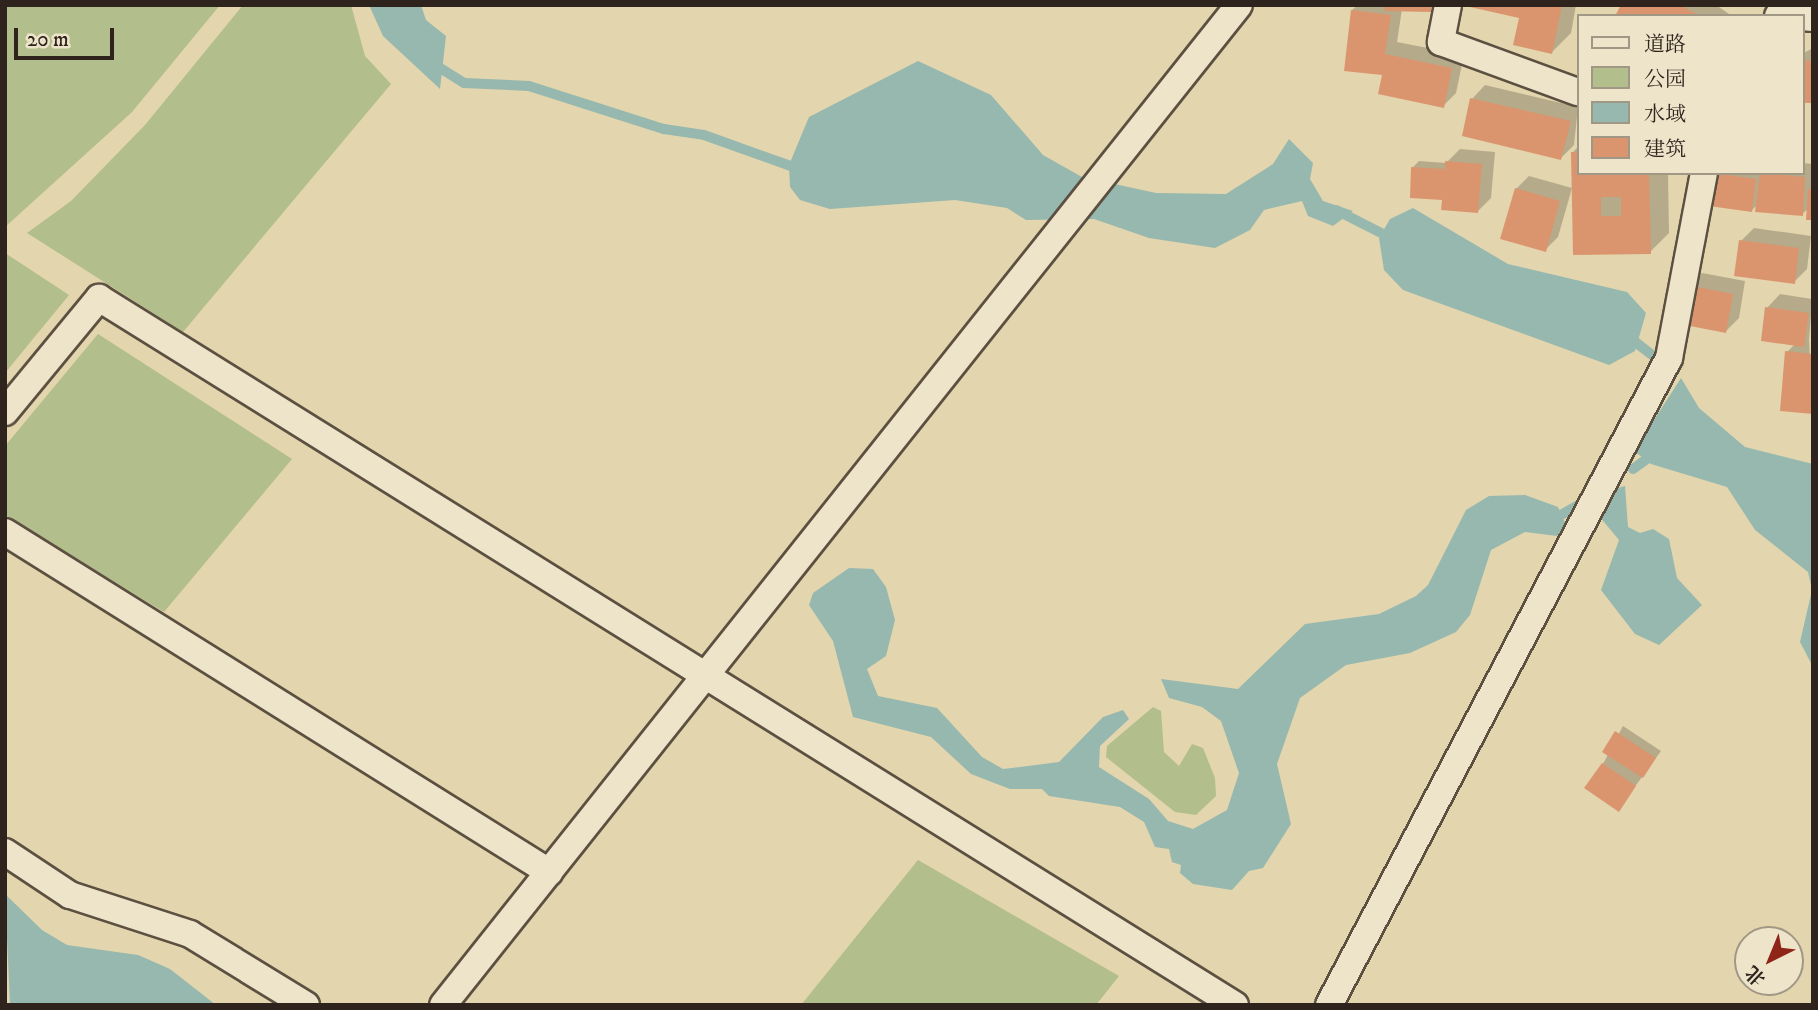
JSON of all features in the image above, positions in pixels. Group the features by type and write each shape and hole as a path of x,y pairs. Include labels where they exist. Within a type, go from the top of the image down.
{"street":[{"path":"443,1005 1239,5"},
{"path":"1448,5 1441,42 1576,91"},
{"path":"1328,1005 1669,358 1704,175"},
{"path":"5,412 99,298 1235,1005"},
{"path":"5,533 549,872"},
{"path":"5,852 70,895 190,934 306,1005"}],"green space":[{"path":"5,5 220,5 132,112 5,227"},
{"path":"243,5 351,5 365,56 391,84 183,332 27,233 71,201 145,125"},
{"path":"5,253 69,295 5,373"},
{"path":"98,334 292,459 164,612 5,515 5,446"},
{"path":"1153,707 1161,711 1164,752 1179,766 1192,744 1203,748 1215,778 1216,796 1196,815 1175,812 1106,757 1107,746"},
{"path":"918,860 1119,976 1096,1005 801,1005"}],"water":[{"path":"369,5 421,5 426,20 446,36 440,89 383,36"},
{"path":"918,61 991,95 1043,155 1082,177 1156,193 1226,194 1273,164 1289,139 1313,163 1310,179 1323,201 1353,211 1333,226 1308,216 1302,201 1264,210 1250,230 1215,248 1149,238 1094,219 1026,220 1007,208 955,200 830,209 800,200 790,187 789,165 809,117"},
{"path":"1413,208 1508,264 1627,292 1646,313 1635,351 1609,365 1403,290 1384,270 1379,238 1390,219"},
{"path":"1681,378 1699,408 1745,447 1813,464 1813,667 1800,642 1812,590 1808,572 1755,530 1727,487 1651,464 1634,451"},
{"path":"1625,486 1628,527 1640,533 1653,529 1669,539 1677,578 1702,605 1659,645 1635,634 1601,590 1619,540 1599,516 1614,489"},
{"path":"1525,495 1558,507 1566,525 1557,536 1525,532 1491,550 1470,615 1456,632 1410,653 1346,665 1300,698 1277,764 1291,824 1263,868 1249,871 1232,890 1193,884 1180,873 1181,865 1172,862 1169,849 1155,847 1144,822 1120,807 1049,796 1042,789 1010,789 971,774 931,737 853,717 833,641 809,605 813,593 849,568 873,569 886,587 895,620 886,656 867,669 878,696 937,708 982,757 1003,769 1059,762 1103,717 1123,710 1129,719 1100,746 1099,767 1149,799 1168,821 1193,829 1227,810 1239,773 1221,721 1202,707 1169,698 1161,679 1238,689 1305,624 1379,614 1416,596 1428,585 1466,510 1489,496"},
{"path":"5,894 42,930 67,945 138,955 170,969 216,1005 10,1005"}],"building":[{"path":"1385,5 1432,5 1431,12 1384,11"},
{"path":"1461,5 1562,5 1552,54 1513,45 1519,18"},
{"path":"1621,5 1679,5 1697,14 1616,14"},
{"path":"1351,10 1391,15 1385,54 1452,68 1444,108 1378,94 1382,75 1344,71"},
{"path":"1804,60 1813,61 1813,103 1804,103"},
{"path":"1470,98 1571,121 1561,160 1462,136"},
{"path":"1571,152 1576,152 1576,175 1649,175 1651,254 1573,255","holes":["1601,197 1621,197 1621,216 1601,216"]},
{"path":"1445,161 1482,164 1478,213 1441,210 1442,200 1410,198 1411,167 1445,169"},
{"path":"1712,175 1756,179 1752,212 1702,205"},
{"path":"1760,175 1805,177 1803,216 1755,212"},
{"path":"1515,188 1560,201 1546,252 1500,239"},
{"path":"1808,189 1813,189 1813,220 1806,220"},
{"path":"1739,240 1799,248 1795,284 1734,276"},
{"path":"1687,285 1733,294 1726,333 1680,324"},
{"path":"1765,307 1809,313 1804,347 1761,341"},
{"path":"1785,351 1813,354 1813,414 1780,411"},
{"path":"1615,731 1656,758 1643,778 1602,752"},
{"path":"1602,763 1636,786 1619,812 1584,788"}],"waterway":[{"path":"429,61 464,83 529,86 664,129 704,135 799,169"},
{"path":"1336,210 1391,238"},
{"path":"1629,337 1651,354"},
{"path":"1633,469 1655,453"},
{"path":"1554,519 1584,502"}]}
